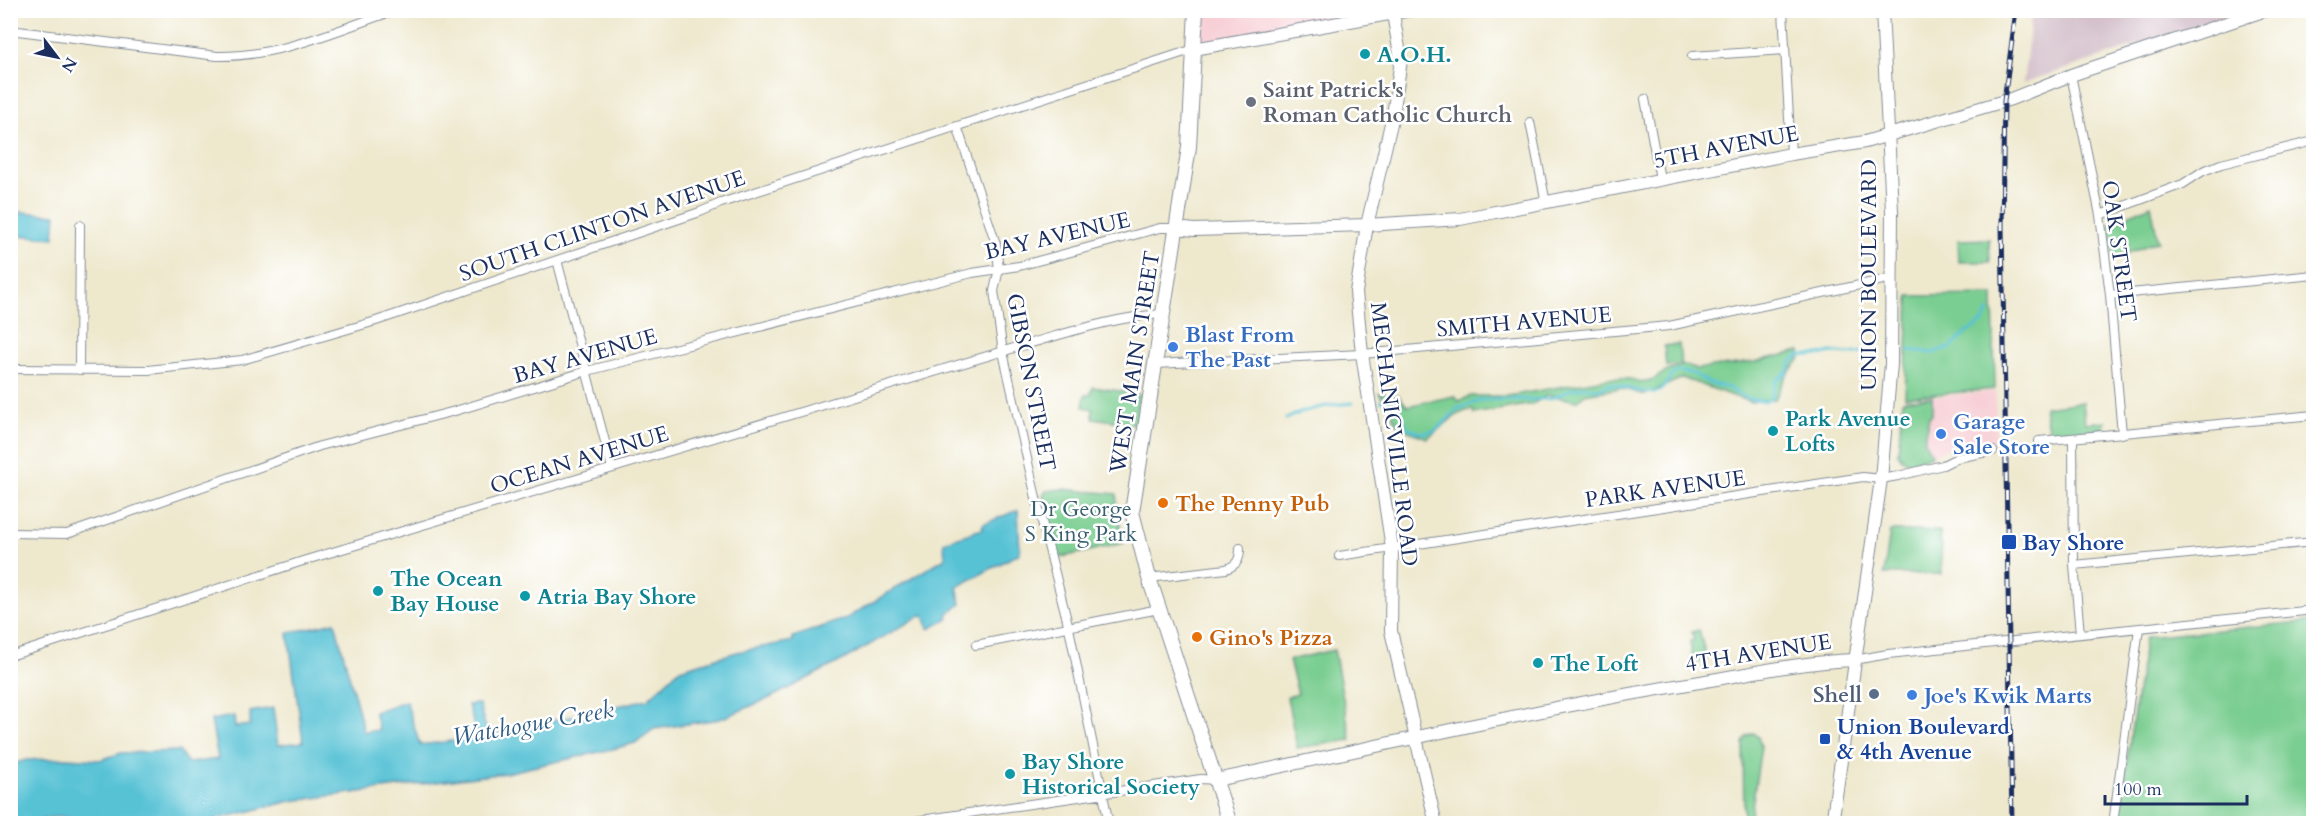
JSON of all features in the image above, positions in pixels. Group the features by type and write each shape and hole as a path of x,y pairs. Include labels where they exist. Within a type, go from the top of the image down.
{"main road":[{"name":"WEST MAIN STREET","path":"1196,10 1189,147 1132,512 1149,578 1230,824"},
{"path":"1194,49 1411,10"},
{"name":"UNION BOULEVARD","path":"1832,824 1881,479 1891,364 1893,211 1882,10"},
{"name":"5TH AVENUE","path":"1177,228 1194,230 1367,225 1460,219 1791,154 1865,142 2011,99 2071,75 2266,10"},
{"name":"MECHANICVILLE ROAD","path":"1393,14 1401,60 1393,115 1367,225 1356,292 1362,354 1392,548 1391,631 1436,824"},
{"name":"4TH AVENUE","path":"1216,780 1604,697 1742,673 1828,661 1854,660"}],"street":[{"path":"10,30 217,56 238,56 265,53 297,45 396,10"},
{"path":"1783,10 1791,154"},
{"name":"SOUTH CLINTON AVENUE","path":"10,369 148,370 242,360 376,321 721,203 1194,49"},
{"path":"1692,56 1785,50"},
{"name":"OAK STREET","path":"2071,75 2100,215 2110,295 2122,434"},
{"path":"1645,99 1660,179"},
{"path":"1530,122 1546,203"},
{"name":"GIBSON STREET","path":"957,126 996,244 999,269 994,291 1003,352 1036,498 1069,628 1105,793 1109,824"},
{"path":"2100,215 2183,184 2203,171 2221,164 2313,141"},
{"path":"79,370 80,225"},
{"name":"BAY AVENUE","path":"10,533 67,534 320,446 455,411 588,371 960,276 1019,266 1160,228 1177,228"},
{"path":"557,260 612,468"},
{"path":"2110,295 2313,275"},
{"name":"SMITH AVENUE","path":"1155,364 1362,354 1669,326 1892,279"},
{"name":"OCEAN AVENUE","path":"10,656 306,560 1095,324 1137,316 1162,315"},
{"path":"2039,441 2313,415"},
{"path":"2073,438 2074,565 2080,634"},
{"name":"PARK AVENUE","path":"1339,556 1852,479 1881,479 1943,465 1957,458 1993,451"},
{"path":"2074,565 2313,542"},
{"path":"1149,578 1226,569 1235,565 1240,557 1240,548"},
{"path":"976,645 1159,609"},
{"name":"4TH AVENUE","path":"1854,660 1888,654 2313,610"},
{"path":"2113,824 2139,628"},
{"path":"894,824 1201,779 1216,780"}],"shaded area":[{"path":"2032,10 2241,11 2023,83"},
{"path":"1196,11 1353,11 1354,20 1194,49"},
{"path":"1996,391 1996,440 1954,446 1932,455 1925,440 1925,434 1929,416 1932,415 1932,397"}],"green space":[{"path":"2151,205 2158,241 2113,259 2110,223"},
{"path":"1989,239 1990,262 1959,262 1958,240"},
{"path":"1993,295 1995,389 1905,397 1909,296"},
{"path":"1679,344 1681,364 1666,366 1664,346"},
{"path":"1800,351 1801,358 1787,374 1775,399 1750,402 1682,378 1645,395 1620,388 1585,394 1577,401 1547,395 1533,404 1474,414 1473,410 1467,411 1455,416 1427,438 1400,428 1379,393 1398,395 1407,406 1454,396 1459,401 1471,396 1508,396 1610,378 1642,382 1654,379 1669,369 1685,365 1696,369 1754,362"},
{"path":"1093,387 1139,394 1135,424 1093,418 1093,409 1083,407 1085,395 1090,395"},
{"path":"1932,397 1932,415 1929,416 1925,438 1932,455 1911,462 1903,460 1898,453 1903,400"},
{"path":"2083,402 2085,423 2106,421 2102,429 2049,434 2044,407"},
{"name":"Dr George S King Park","path":"1062,489 1117,494 1116,508 1124,543 1058,558 1043,495 1046,491"},
{"path":"1890,531 1940,531 1942,574 1884,574"},
{"path":"2313,621 2313,823 2118,823 2146,637"},
{"path":"1699,630 1707,660 1693,662 1690,641 1694,640 1692,632"},
{"path":"1334,650 1351,740 1297,748 1287,697 1298,694 1289,660"},
{"path":"1754,733 1761,746 1750,821 1744,823 1743,743 1747,736"}],"water":[{"path":"10,211 56,215 54,238 11,235"},
{"path":"1018,510 1020,553 957,587 961,604 947,614 948,619 929,629 923,614 843,660 770,698 720,719 654,729 635,743 506,773 291,801 201,823 103,823 59,816 26,823 11,823 11,764 27,760 66,758 100,760 121,753 179,751 188,763 218,759 211,720 234,716 235,727 250,725 250,712 273,708 278,745 303,742 288,633 335,622 364,732 379,730 374,712 406,701 420,745 475,738 476,733 468,705 479,704 487,732 491,735 648,699 680,669 737,652 793,641 793,637 847,618 945,558 944,542 982,529 983,524"}],"waterway":[{"name":"Watchogue Creek","path":"1909,350 1934,353 1951,348 1966,333 1983,322 1989,311"},
{"name":"Watchogue Creek","path":"1381,401 1388,400 1399,405 1406,426 1423,433 1434,431 1457,409 1482,400 1550,399 1572,389 1586,387 1599,389 1611,384 1651,392 1662,389 1677,371 1694,374 1709,383 1729,388 1745,398 1765,402 1771,398 1776,381 1787,372 1792,361 1800,355 1873,351"},
{"name":"Watchogue Creek","path":"1286,419 1302,412 1353,403"}],"railway":[{"path":"2012,824 2002,225 2004,101 2016,10"}],"place":[{"name":"A.O.H.","path":"1365,54"},
{"name":"Saint Patrick's Roman Catholic Church","path":"1251,102"},
{"name":"Blast From The Past","path":"1173,347"},
{"name":"Park Avenue Lofts","path":"1773,431"},
{"name":"Garage Sale Store","path":"1941,434"},
{"name":"The Penny Pub","path":"1163,503"},
{"name":"Bay Shore","path":"2009,542"},
{"name":"The Ocean Bay House","path":"378,591"},
{"name":"Atria Bay Shore","path":"525,596"},
{"name":"Gino's Pizza","path":"1197,637"},
{"name":"The Loft","path":"1538,663"},
{"name":"Shell","path":"1874,694"},
{"name":"Joe's Kwik Marts","path":"1912,695"},
{"name":"Union Boulevard & 4th Avenue","path":"1825,739"},
{"name":"Bay Shore Historical Society","path":"1010,774"}]}
